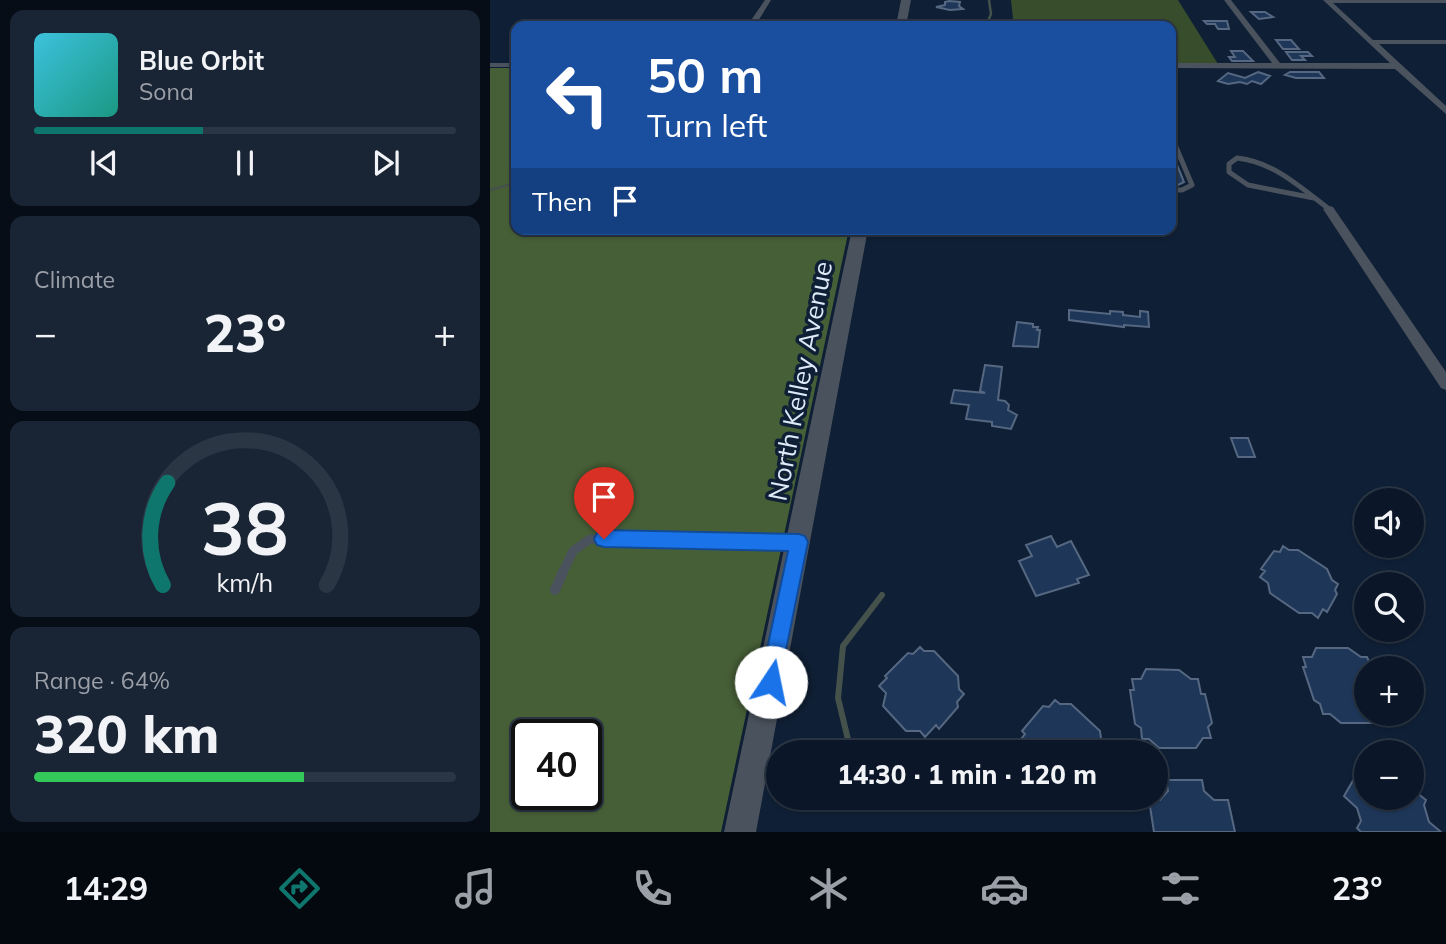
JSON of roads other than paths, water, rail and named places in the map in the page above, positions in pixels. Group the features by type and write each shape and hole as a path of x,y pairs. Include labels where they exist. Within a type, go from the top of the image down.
{"street":[{"path":"754,21 768,0"},
{"path":"902,21 906,0"},
{"path":"1227,0 1278,66"},
{"path":"1326,0 1446,1"},
{"path":"1326,0 1446,111"},
{"path":"1371,42 1446,42"},
{"path":"490,65 511,65"},
{"path":"1176,66 1398,66"},
{"path":"1426,93 1446,93"},
{"path":"1329,209 1446,384"},
{"name":"North Kelley Avenue","path":"740,832 859,235"}],"lane":[{"path":"1176,147 1192,185 1176,190"},
{"path":"1314,198 1248,185 1229,172 1229,164 1237,158 1265,162 1329,209"},
{"path":"555,590 573,551 590,539 799,542"}],"waterway":[{"path":"988,21 991,14 989,0"},
{"path":"490,190 511,184"},
{"path":"848,740 838,698 843,646 882,595"}]}
